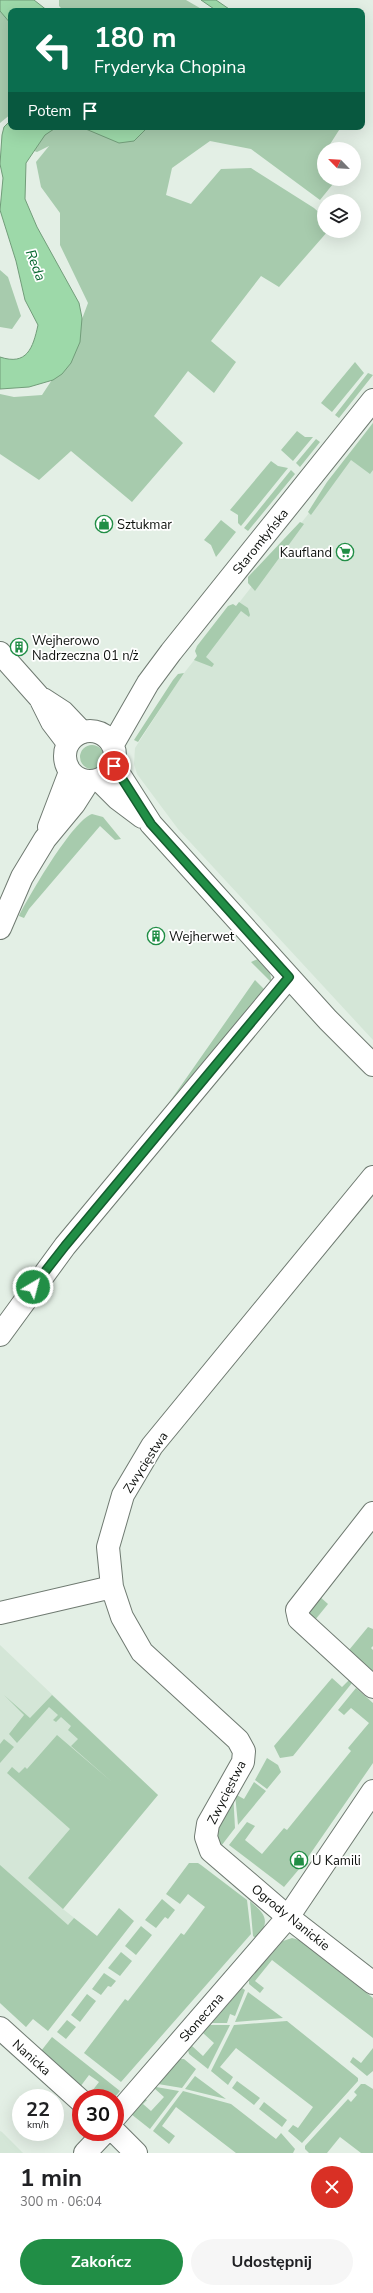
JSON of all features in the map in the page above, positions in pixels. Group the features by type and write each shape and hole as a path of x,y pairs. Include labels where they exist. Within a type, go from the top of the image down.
{"street":[{"name":"Staromłyńska","path":"91,738 148,683 373,400"},
{"path":"0,653 40,698 52,722 91,738 116,755 93,775 74,804 45,839 22,877 0,928"},
{"path":"91,738 65,753 66,763 93,775 151,824 289,977 373,1065"},
{"path":"0,1335 65,1246 289,977"},
{"name":"Zwycięstwa","path":"211,1851 206,1837 208,1824 243,1762 244,1756 242,1745 142,1652 122,1617 112,1587 108,1547 123,1495 152,1446 373,1177"},
{"path":"373,1513 297,1610 299,1619 373,1687"},
{"path":"0,1613 112,1587"},
{"name":"Słoneczna","path":"124,2107 288,1917 373,1791"},
{"name":"Ogrody Nanickie","path":"211,1851 288,1917 373,1983"},
{"name":"Nanicka","path":"0,2028 72,2093"},
{"path":"85,2153 96,2141"},
{"path":"124,2141 136,2153"}],"shaded area":[{"path":"59,0 186,0 200,8 61,8 59,6"},
{"path":"0,9 8,17 8,116 0,123"},
{"path":"49,130 339,130 331,142 317,142 317,186 331,186 325,194 317,194 317,198 251,149 210,141 172,168 166,195 191,204 221,169 251,168 317,211 317,238 322,238 279,287 261,276 211,341 236,362 214,393 188,371 154,416 183,443 132,502 71,451 39,480 0,454 0,394 14,397 42,395 69,354 88,303 60,245 60,213 41,187 36,162 49,146 37,152 28,149"},
{"path":"0,270 8,277 21,316 12,329 0,327"},
{"path":"355,362 364,373 332,412 321,403"},
{"path":"368,373 373,375 339,418 335,415"},
{"path":"373,422 373,1040 178,829 137,774 134,764 135,748 181,677 309,513"},
{"path":"373,423 373,470 370,474 351,460 311,515 308,512 327,482"},
{"path":"297,431 305,437 313,437 293,461 281,450"},
{"path":"316,439 320,442 300,467 296,463"},
{"path":"271,461 278,466 288,468 241,526 238,523 238,515 230,510"},
{"path":"291,470 295,474 248,531 244,528"},
{"path":"221,520 236,532 216,557 211,545 204,540"},
{"path":"300,522 304,524 255,591 248,583 248,577"},
{"path":"239,602 248,608 250,615 249,617 241,611 206,657 214,664 212,667 194,660 197,656 195,651 197,646 228,606 233,604 236,606"},
{"path":"184,673 138,742 134,740 173,680 178,674"},
{"path":"92,745 101,748 104,757 101,766 92,769 83,766 80,757 83,748"},
{"path":"92,814 103,817 121,839 115,840 100,826 29,909 24,918 19,916 41,877 63,844 84,819"},
{"path":"258,959 264,963 268,969 271,975 271,982 251,962"},
{"path":"255,980 264,989 159,1117"},
{"path":"319,1596 328,1604 315,1620 309,1614 310,1609"},
{"path":"368,1627 373,1629 373,1646 371,1648 373,1650 373,1672 349,1650"},
{"path":"0,1645 158,1795 63,1909 97,1936 26,2027 0,2003"},
{"path":"332,1678 342,1687 349,1680 352,1683 293,1756 280,1758 274,1746"},
{"path":"356,1688 373,1703 373,1763 306,1860 297,1854 292,1861 300,1868 284,1887 229,1845 247,1822 255,1826 245,1840 262,1854 284,1828 287,1830 351,1751 348,1748 369,1723 351,1708 344,1715 338,1710"},
{"path":"4,1695 30,1718 52,1695 158,1795 63,1909 28,1878 70,1829 7,1773 12,1767 19,1773 25,1767 27,1769 57,1735 112,1782 71,1746 78,1739 68,1730 71,1726 61,1717 56,1722 53,1720 58,1715 49,1707 17,1743 9,1734 24,1715"},
{"path":"4,1739 14,1747 0,1763 0,1744"},
{"path":"267,1758 278,1765 281,1772 267,1789 255,1780"},
{"path":"254,1782 266,1791 238,1825 235,1794 244,1799"},
{"path":"233,1792 235,1828 218,1850 216,1827"},
{"path":"189,1863 198,1863 247,1900 251,1934 121,2082 84,2053 125,1999 128,2001 181,1933 184,1935 205,1907 188,1894 180,1904 166,1894"},
{"path":"0,1865 68,1925 74,1918 97,1936 119,1908 134,1921 48,2031 33,2019 26,2027 0,2003"},
{"path":"162,1899 175,1910 168,1919 165,1917 156,1928 145,1920"},
{"path":"250,1901 261,1911 265,1918 264,1927 261,1932 264,1935 258,1940 253,1936"},
{"path":"141,1926 152,1935 136,1955 125,1946"},
{"path":"292,1938 299,1940 373,1998 373,2038 272,1960 255,1981 264,1988 260,1993 249,1984 249,1980 283,1941"},
{"path":"121,1952 132,1961 120,1976 108,1968"},
{"path":"104,1973 116,1981 111,1987 108,1986 101,1995 92,1989"},
{"path":"242,1988 245,1990 235,2016 230,2014 227,2023 212,2023"},
{"path":"248,1992 283,2018 235,2022"},
{"path":"87,1994 96,2001 80,2022 71,2015"},
{"path":"67,2020 76,2027 66,2039 57,2032"},
{"path":"287,2021 358,2078 358,2081 302,2143 288,2131 293,2125 298,2128 313,2107 236,2048 220,2067 233,2077 228,2085 211,2071 234,2025"},
{"path":"210,2025 230,2025 208,2069 189,2054 188,2050 192,2046 203,2056 214,2043 203,2033"},
{"path":"52,2037 117,2089 94,2089 99,2082 89,2075 80,2087 41,2051"},
{"path":"373,2048 373,2071 367,2076 350,2062 353,2057 361,2063"},
{"path":"180,2059 184,2059 196,2069 182,2088 158,2084"},
{"path":"195,2076 226,2099 185,2089"},
{"path":"237,2081 260,2098 254,2105 232,2088"},
{"path":"361,2084 365,2084 373,2089 373,2153 361,2153 340,2137 327,2153 309,2153 305,2149 305,2146 348,2099 351,2102 357,2095 354,2092"},
{"path":"156,2087 179,2091 150,2129 131,2114 145,2099 147,2100 143,2104 151,2111 164,2097 154,2088"},
{"path":"183,2091 231,2104 276,2139 281,2133 295,2149 293,2153 236,2153 176,2107 162,2126 175,2136 169,2144 153,2131"},
{"path":"264,2102 287,2120 282,2127 259,2109"},
{"path":"0,2131 2,2132 23,2153 0,2153"}],"water":[{"path":"0,0 34,0 44,8 8,8 8,20 0,11"},
{"path":"201,0 216,0 228,8 213,8"},
{"name":"Reda","path":"8,123 8,130 52,130 45,135 26,163 25,199 37,227 79,303 82,318 80,342 71,363 62,374 53,380 29,387 0,389 0,357 17,359 23,357 31,348 38,325 25,300 16,261 0,210 3,178 0,164 4,127"},
{"path":"88,130 145,130 134,141 119,143"}],"place":[{"name":"Sztukmar","path":"104,524"},
{"name":"Kaufland","path":"345,552"},
{"name":"Wejherowo Nadrzeczna 01 n/ż","path":"19,647"},
{"name":"Wejherwet","path":"156,936"},
{"name":"U Kamili","path":"299,1860"}],"route":[{"path":"33,1287 65,1246 289,977 151,824 114,766"}]}
